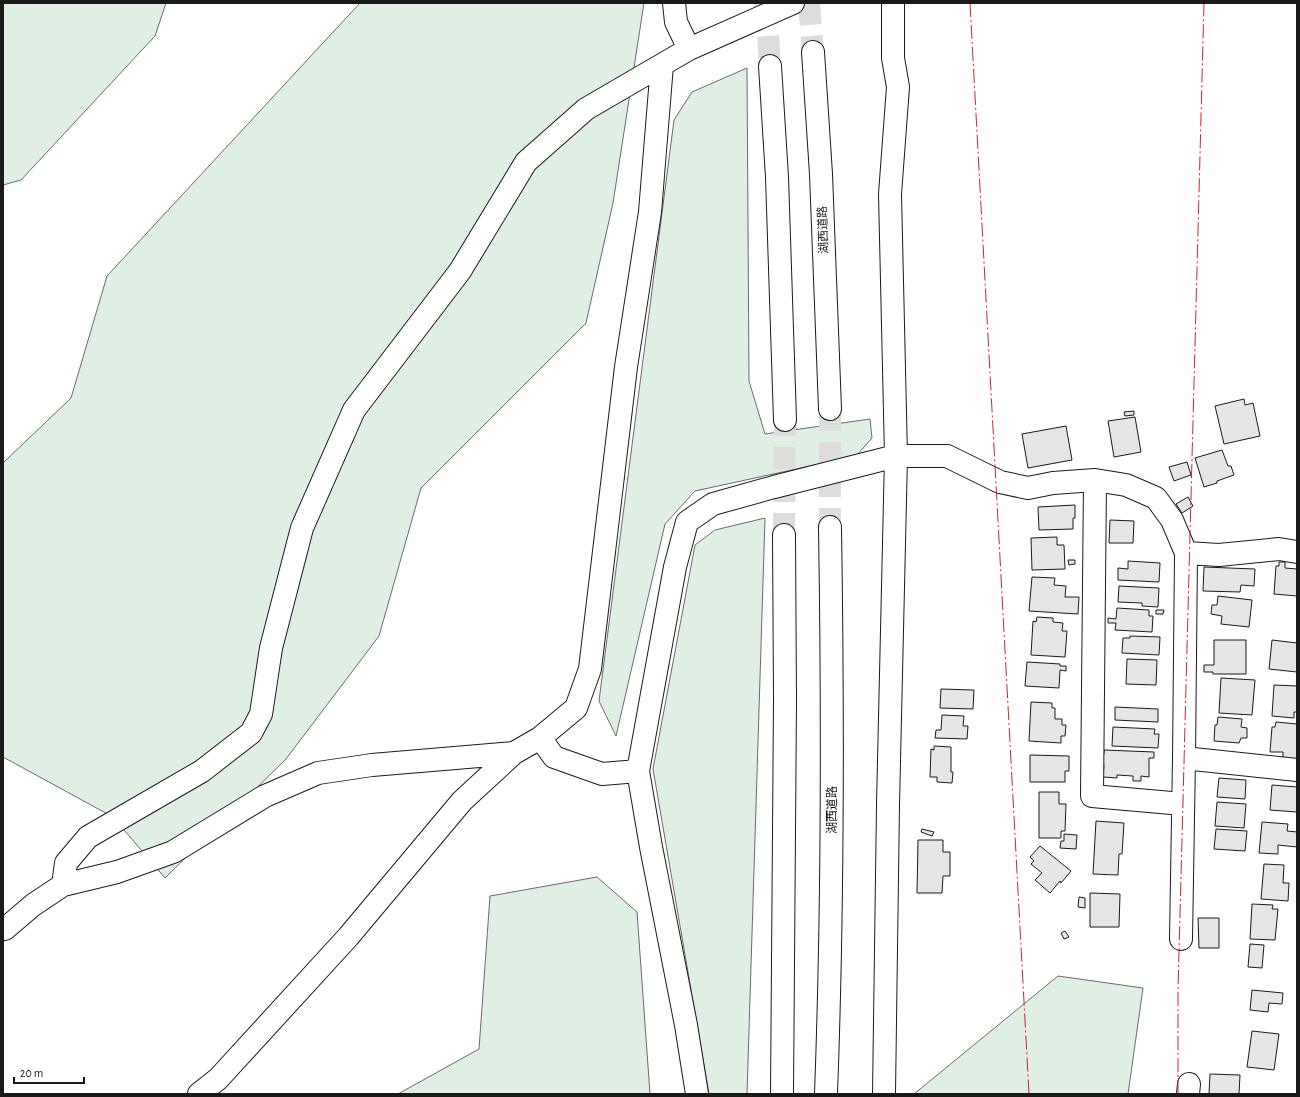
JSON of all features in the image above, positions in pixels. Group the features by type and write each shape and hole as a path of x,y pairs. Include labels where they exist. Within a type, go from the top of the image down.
{"main road":[{"path":"674,3 676,22 689,49"},
{"path":"63,885 66,863 88,837 202,771 251,733 261,714 271,648 302,528 354,410 460,271 526,162 586,109 689,49 793,3"},
{"path":"884,1094 888,805 896,456 890,194 898,87 893,58 892,3"},
{"name":"湖西道路","path":"813,52 821,174 830,409"},
{"path":"199,1094 218,1079 348,937 462,801 514,753 540,738 576,708 590,669 626,367 650,212 662,65"},
{"path":"770,66 777,177 785,420"},
{"path":"697,1094 686,1025 651,847 638,771 675,567 687,522 713,504 896,456 947,456 1000,482 1028,488 1053,483 1095,480 1126,485 1156,498 1172,520 1186,553 1181,939"},
{"path":"1095,480 1092,796 1183,804"},
{"name":"湖西道路","path":"826,1094 831,884 832,743 830,526"},
{"path":"782,1094 785,700 784,535"},
{"path":"1186,553 1219,555 1279,549 1297,552"},
{"path":"540,738 554,757 602,774 638,771"},
{"path":"4,929 33,905 63,885 117,872 173,852 265,796 318,773 372,765 514,753"},
{"path":"1184,758 1297,770"}],"green space":[{"path":"3,3 166,3 155,36 21,180 3,185"},
{"path":"360,3 644,3 613,203 586,323 421,488 379,636 286,759 165,878 113,817 3,757 3,463 71,398 107,276"},
{"path":"747,68 749,381 765,434 870,419 872,438 856,456 695,491 665,524 616,736 599,701 674,120 692,92"},
{"path":"765,518 747,1094 709,1094 653,769 695,545 715,530"},
{"path":"597,877 637,912 650,1094 398,1094 479,1049 490,896"},
{"path":"1058,976 1143,988 1128,1094 914,1094"}],"building":[{"path":"1244,399 1245,405 1253,403 1260,436 1224,444 1215,406"},
{"path":"1134,411 1134,415 1125,416 1124,412"},
{"path":"1135,417 1141,452 1114,457 1108,421"},
{"path":"1066,426 1072,460 1028,468 1022,434"},
{"path":"1222,450 1228,466 1231,466 1234,475 1204,487 1195,458"},
{"path":"1187,462 1191,475 1174,481 1169,467"},
{"path":"1188,497 1193,506 1182,513 1176,504"},
{"path":"1075,505 1073,529 1039,530 1038,507"},
{"path":"1110,520 1134,521 1133,543 1109,543"},
{"path":"1057,537 1057,545 1064,545 1065,569 1032,570 1031,538"},
{"path":"1068,560 1075,560 1075,564 1069,565"},
{"path":"1128,561 1160,563 1159,582 1118,580 1118,568 1128,569"},
{"path":"1279,562 1285,562 1285,568 1297,569 1297,596 1274,594 1276,566 1279,566"},
{"path":"1204,567 1255,569 1254,586 1241,585 1240,592 1203,591"},
{"path":"1032,577 1055,578 1054,585 1066,586 1065,597 1079,597 1078,614 1029,611"},
{"path":"1119,586 1159,588 1158,607 1142,606 1142,603 1118,602"},
{"path":"1218,596 1252,600 1249,627 1221,624 1222,616 1211,614 1212,605 1217,605"},
{"path":"1117,608 1149,610 1149,616 1153,616 1152,632 1115,630 1116,623 1108,623 1108,618 1116,619"},
{"path":"1156,610 1164,610 1163,614 1156,614"},
{"path":"1037,617 1053,618 1053,622 1063,623 1062,631 1067,631 1065,657 1031,655 1033,621 1036,622"},
{"path":"1130,636 1160,637 1159,655 1122,653 1123,638 1130,638"},
{"path":"1214,640 1246,640 1246,674 1213,674 1213,672 1204,672 1204,665 1214,665"},
{"path":"1272,640 1297,643 1297,672 1269,669"},
{"path":"1127,659 1157,660 1156,685 1126,684"},
{"path":"1027,662 1060,664 1060,666 1066,666 1066,671 1060,670 1059,688 1025,686"},
{"path":"1221,678 1255,680 1252,715 1219,713"},
{"path":"1274,685 1297,686 1297,712 1294,712 1294,718 1272,716"},
{"path":"941,689 974,690 973,709 940,708"},
{"path":"1031,702 1052,703 1052,708 1055,708 1055,719 1062,719 1062,725 1066,725 1065,736 1061,736 1061,743 1029,741"},
{"path":"1115,707 1158,709 1158,722 1115,720"},
{"path":"942,715 964,716 963,726 968,726 967,739 935,738 936,730 941,730"},
{"path":"1218,717 1242,719 1241,727 1247,728 1247,738 1241,738 1239,743 1214,741 1215,725 1217,725"},
{"path":"1276,722 1297,724 1297,759 1283,758 1283,752 1270,752 1272,727 1275,727"},
{"path":"1113,727 1155,729 1154,734 1159,734 1158,748 1112,746"},
{"path":"934,746 951,747 951,772 953,772 952,783 937,782 937,777 930,777 931,749 934,750"},
{"path":"1104,750 1154,752 1154,758 1149,758 1149,777 1141,776 1141,781 1133,781 1133,776 1117,775 1117,778 1103,777 1104,765 1100,765 1101,753 1104,754"},
{"path":"1030,755 1069,756 1069,771 1065,771 1065,782 1030,782"},
{"path":"1219,778 1246,780 1245,799 1217,797"},
{"path":"1272,785 1297,787 1297,812 1270,810"},
{"path":"1039,792 1059,792 1059,804 1066,804 1065,831 1061,831 1061,838 1039,838"},
{"path":"1217,802 1246,804 1244,828 1215,826"},
{"path":"1096,821 1124,823 1122,854 1119,854 1118,875 1093,874"},
{"path":"1262,822 1288,824 1287,831 1297,832 1297,847 1278,845 1278,854 1259,853"},
{"path":"922,829 934,832 932,836 921,832"},
{"path":"1216,829 1247,831 1245,851 1214,849"},
{"path":"1064,834 1077,835 1076,849 1060,848 1061,841 1064,841"},
{"path":"918,840 943,840 943,852 950,852 950,876 943,876 942,893 917,893"},
{"path":"1040,846 1071,871 1050,893 1035,880 1042,873 1031,864 1034,861 1030,857"},
{"path":"1264,864 1284,865 1283,883 1289,883 1288,901 1261,899"},
{"path":"1090,893 1120,894 1119,927 1090,927"},
{"path":"1079,897 1085,898 1085,908 1078,907"},
{"path":"1252,904 1273,905 1272,909 1278,909 1275,940 1250,939"},
{"path":"1198,918 1219,918 1219,948 1199,948"},
{"path":"1065,931 1069,937 1064,939 1061,933"},
{"path":"1250,944 1264,945 1262,968 1248,967"},
{"path":"1252,990 1283,993 1282,1004 1269,1003 1268,1012 1250,1010"},
{"path":"1252,1031 1279,1034 1274,1070 1247,1067"},
{"path":"1210,1074 1240,1075 1239,1094 1209,1094"}],"tunnel":[{"path":"766,3 770,66"},
{"path":"809,3 813,52"},
{"path":"830,409 830,527"},
{"path":"784,535 785,420"}],"power":[{"path":"970,3 1029,1094"},
{"path":"1178,1094 1178,991 1204,3"}]}
